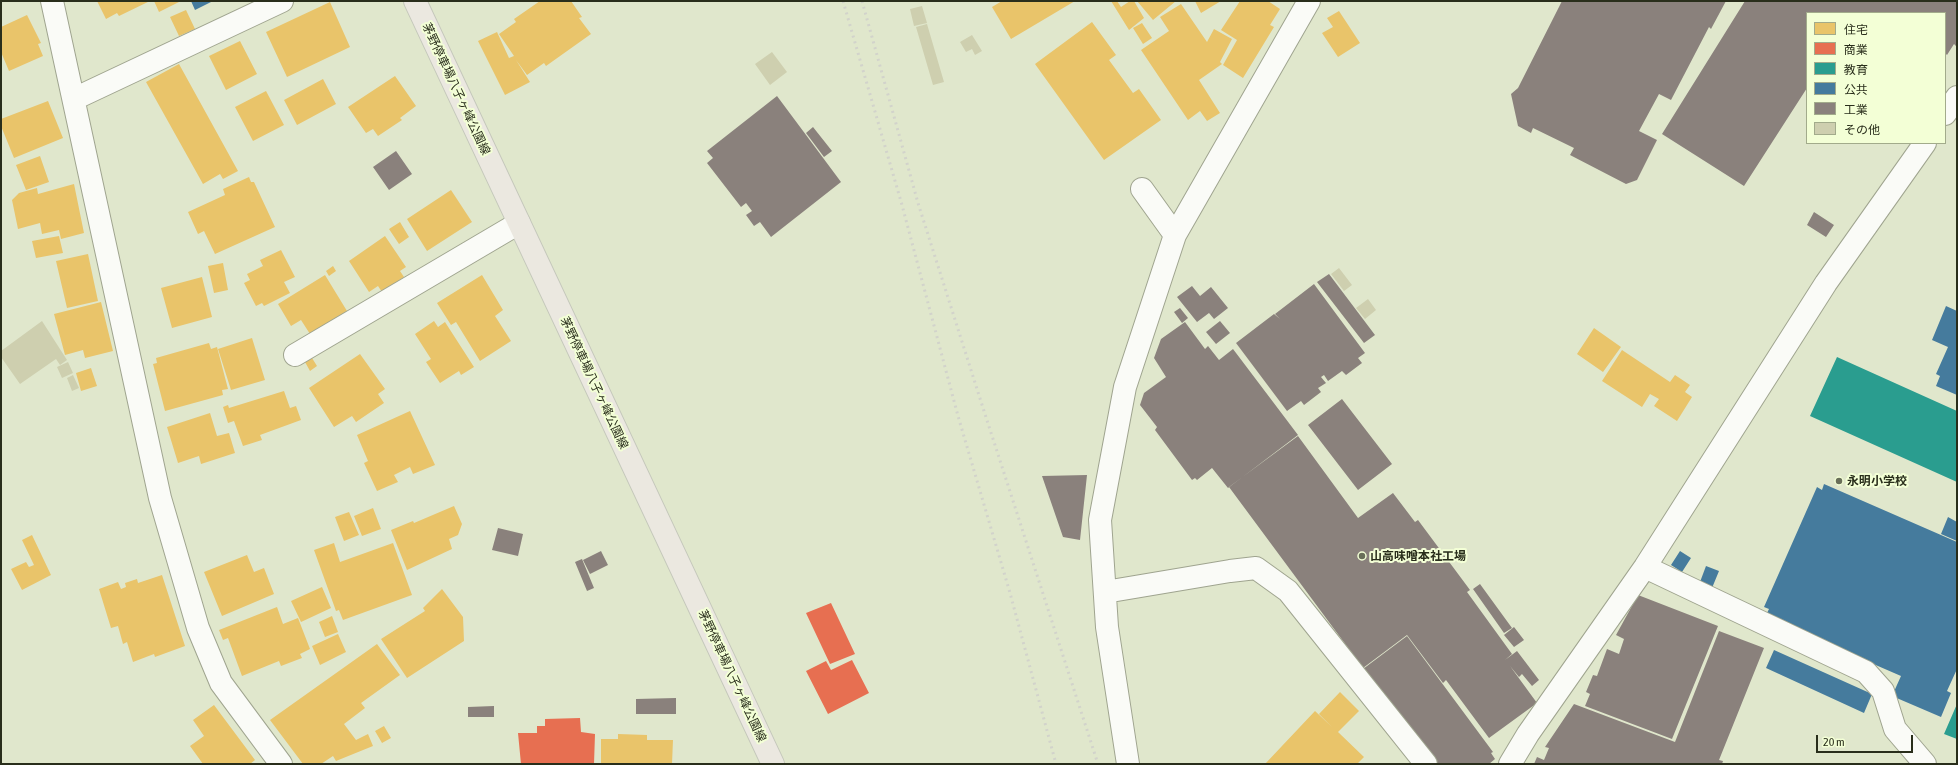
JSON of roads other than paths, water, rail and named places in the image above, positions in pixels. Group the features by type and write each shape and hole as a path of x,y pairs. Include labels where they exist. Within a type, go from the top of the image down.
{"main road":[{"name":"茅野停車場八子ヶ峰公園線","path":"415,1 773,764"}],"street":[{"path":"52,1 160,498 198,628 221,683 281,764"},
{"path":"74,99 282,1"},
{"path":"1128,764 1107,627 1100,520 1125,387 1176,235 1309,1"},
{"path":"1946,113 1957,97"},
{"path":"1510,764 1528,734 1645,567 1826,283 1924,144"},
{"path":"1142,189 1176,235"},
{"path":"295,355 519,223"},
{"path":"1645,567 1866,672 1883,691 1896,729 1926,764"},
{"path":"1105,592 1230,570 1256,568 1288,591 1426,764"}],"railway":[{"path":"843,1 902,205 958,416 1010,593 1056,764"},
{"path":"862,1 918,203 1098,764"}],"place":[{"name":"永明小学校","path":"1839,481"},
{"name":"山高味噌本社工場","path":"1362,556"}]}
